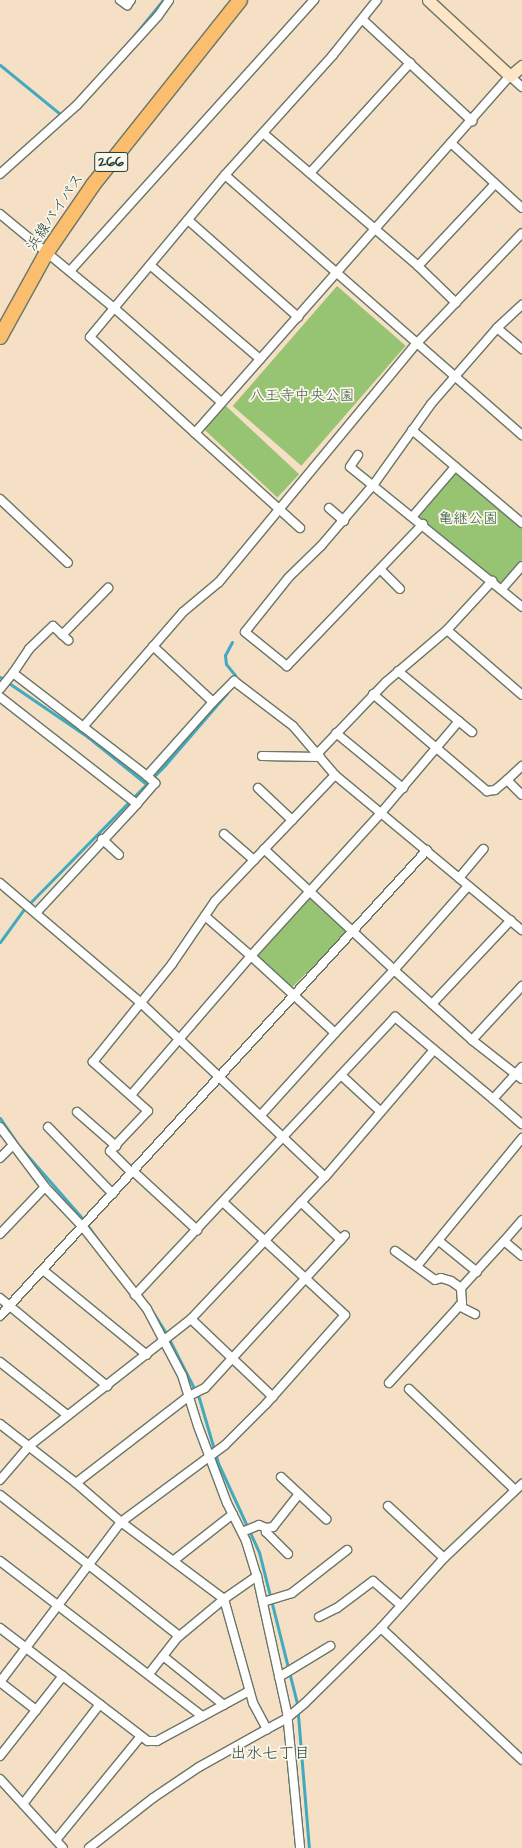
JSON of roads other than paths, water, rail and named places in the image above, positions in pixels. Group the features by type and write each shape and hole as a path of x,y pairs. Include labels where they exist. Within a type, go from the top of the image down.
{"highway":[{"name":"浜線バイパス","path":"0,337 47,252 93,185 240,0"}],"street":[{"path":"120,0 127,5 131,0"},
{"path":"0,174 76,105 158,16 169,0"},
{"path":"70,271 314,0"},
{"path":"300,528 90,337 225,175 363,20 377,0"},
{"path":"428,0 522,87"},
{"path":"363,20 472,120"},
{"path":"310,173 410,63"},
{"path":"195,433 510,76 522,66"},
{"path":"263,133 374,230 418,266 456,303"},
{"path":"451,143 522,208"},
{"path":"225,175 455,379 522,435"},
{"path":"418,266 495,184"},
{"path":"0,214 114,308 221,402"},
{"path":"188,220 298,317"},
{"path":"82,727 183,612 219,582 278,508 416,344 522,233"},
{"path":"150,265 260,359"},
{"path":"423,524 287,666 245,632 289,577 344,520 374,484 431,404 455,379 497,328 522,305"},
{"path":"497,328 522,349"},
{"path":"412,430 522,523"},
{"path":"358,455 350,467 374,484 522,607"},
{"path":"413,516 455,467"},
{"path":"0,499 68,563"},
{"path":"329,508 344,520"},
{"path":"502,589 522,566"},
{"path":"380,569 400,589"},
{"path":"318,756 336,733 373,694 447,630 492,581"},
{"path":"0,689 29,649 53,626 65,637 108,588"},
{"path":"447,630 522,695"},
{"path":"153,646 213,702"},
{"path":"398,671 472,732"},
{"path":"13,673 155,783 137,804 102,839 37,912"},
{"path":"147,776 213,702 234,681 293,726 335,775 522,930"},
{"path":"373,694 486,791 495,790 522,766"},
{"path":"0,697 137,804"},
{"path":"130,1095 180,1039 250,956 381,813 459,721"},
{"path":"336,733 402,788"},
{"path":"262,756 318,756"},
{"path":"197,1230 110,1151 148,1111 93,1062 141,1002 215,901 335,775"},
{"path":"507,780 522,795"},
{"path":"258,788 292,820"},
{"path":"224,834 254,860"},
{"path":"102,839 119,855"},
{"path":"264,849 309,892 472,1040 519,1076"},
{"path":"459,878 483,849"},
{"path":"0,1316 221,1077 427,850"},
{"path":"0,883 37,912 141,1002 326,1177"},
{"path":"261,1115 394,970 468,886"},
{"path":"205,916 335,1033"},
{"path":"432,1004 511,920"},
{"path":"472,1040 522,986"},
{"path":"137,1293 284,1138 394,1017 522,1124"},
{"path":"0,1480 29,1446 173,1336 191,1319 264,1240 326,1177 434,1050"},
{"path":"493,1099 519,1076 522,1068"},
{"path":"341,1075 381,1112"},
{"path":"77,1112 116,1146"},
{"path":"0,1127 12,1146 45,1187 83,1227 137,1293 182,1375 210,1456 233,1514 242,1532 257,1576 287,1712 286,1719 300,1848"},
{"path":"48,1127 113,1194"},
{"path":"417,1266 522,1138"},
{"path":"0,1158 12,1146"},
{"path":"0,1234 45,1187"},
{"path":"36,1710 0,1682 121,1522 224,1445 273,1396 345,1315 306,1277 223,1202"},
{"path":"76,1483 190,1396 202,1389 343,1237 301,1202"},
{"path":"389,1383 462,1303 461,1288 477,1272 522,1220"},
{"path":"439,1241 477,1272"},
{"path":"504,1241 522,1256"},
{"path":"395,1251 435,1280 441,1278 451,1281 461,1288"},
{"path":"43,1270 147,1355"},
{"path":"0,1298 107,1386"},
{"path":"459,1306 475,1314"},
{"path":"191,1319 230,1358 273,1396"},
{"path":"0,1362 67,1416"},
{"path":"409,1389 515,1490"},
{"path":"0,1424 76,1483 121,1522 224,1599 253,1704 267,1729"},
{"path":"281,1477 326,1518"},
{"path":"89,1848 153,1798 199,1767 286,1719 381,1628 444,1558 522,1484"},
{"path":"242,1532 259,1525 266,1528 273,1527 299,1494"},
{"path":"0,1495 179,1636"},
{"path":"388,1506 444,1558"},
{"path":"173,1561 233,1514"},
{"path":"266,1528 266,1532 288,1554"},
{"path":"263,1602 292,1592 347,1550"},
{"path":"0,1561 202,1716"},
{"path":"149,1674 179,1636 224,1599 257,1576"},
{"path":"319,1617 337,1608 374,1582 401,1605"},
{"path":"0,1628 148,1741 157,1742 249,1691"},
{"path":"381,1628 522,1760"},
{"path":"279,1677 330,1646"},
{"path":"163,1656 224,1705"},
{"path":"0,1756 63,1676"},
{"path":"23,1804 100,1704"},
{"path":"56,1840 141,1736"},
{"path":"0,1779 63,1848"}],"waterway":[{"path":"115,59 163,0"},
{"path":"0,65 60,114"},
{"path":"9,161 79,98"},
{"path":"232,642 225,655 226,664 235,675 235,681"},
{"path":"0,677 88,737 146,784"},
{"path":"0,942 24,909 165,765 227,693"},
{"path":"0,1118 19,1146 82,1218 104,1248"},
{"path":"149,1306 166,1333 199,1398 218,1463 259,1552 297,1703 309,1848"}],"district":[{"name":"出水七丁目","path":"270,1753"}],"park label":[{"name":"八王寺中央公園","path":"302,396"},
{"name":"亀継公園","path":"468,519"}]}
